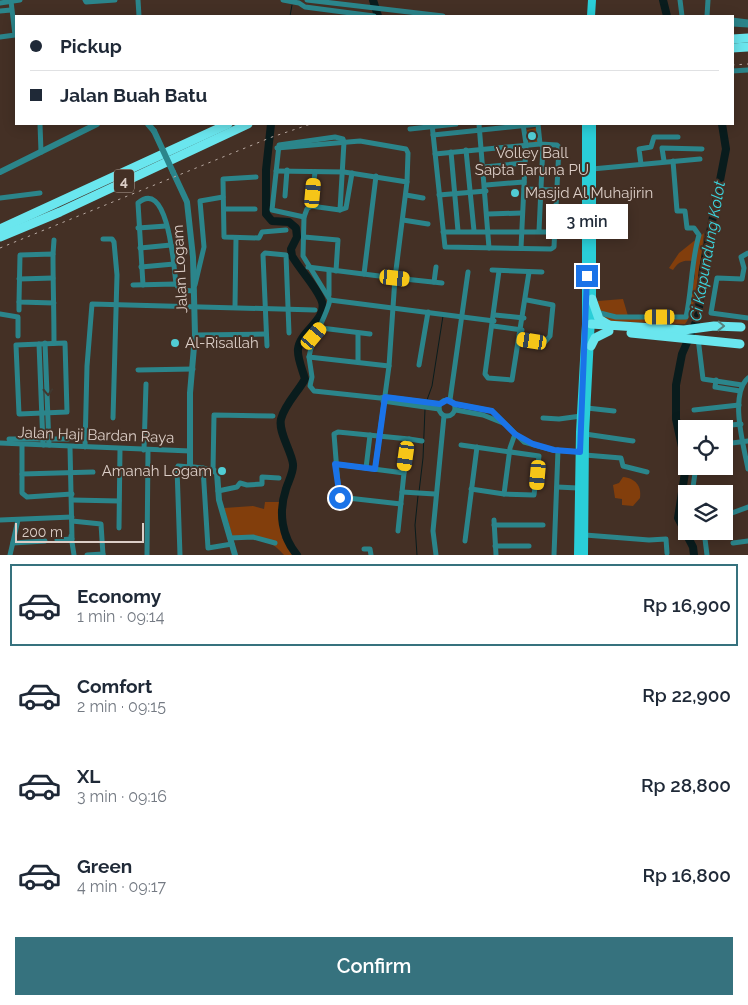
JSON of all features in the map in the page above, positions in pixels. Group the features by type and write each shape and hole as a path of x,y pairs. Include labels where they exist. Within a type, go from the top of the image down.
{"highway":[{"path":"734,39 748,38"},
{"path":"734,48 748,47"},
{"path":"734,52 748,52"},
{"name":"4","path":"0,229 226,125"},
{"name":"4","path":"0,237 52,215 246,125"},
{"path":"592,299 599,319 609,328"},
{"path":"681,333 714,326 741,327"},
{"path":"588,327 681,333 695,338 740,344"},
{"path":"591,346 595,338 609,328"}],"main road":[{"path":"591,15 592,0"},
{"path":"584,555 582,453 585,434 588,327 586,125"},
{"path":"578,555 578,488 591,346 588,327 592,299 592,125"}],"street":[{"path":"0,3 20,0"},
{"path":"85,0 86,2 115,0"},
{"path":"138,0 139,15"},
{"path":"297,3 306,0 389,9 404,14 414,14"},
{"path":"286,1 305,7 362,15 362,0"},
{"path":"680,0 682,15"},
{"path":"707,15 708,0"},
{"path":"0,38 15,36 11,1"},
{"path":"388,15 389,9"},
{"path":"0,11 11,10"},
{"path":"734,22 748,24"},
{"path":"734,71 748,70"},
{"path":"40,125 41,152"},
{"path":"0,172 95,125"},
{"name":"Jalan Logam","path":"149,125 154,131 187,202 190,223 195,307 190,466"},
{"path":"410,129 432,125 444,245 447,248 553,248 559,147 557,144 526,144 435,154"},
{"path":"433,135 479,127 523,125 526,144 521,248"},
{"path":"538,125 541,145 539,231"},
{"path":"479,127 486,188 489,248"},
{"path":"304,217 272,211 277,148 281,143 335,137 343,139 344,172 340,210"},
{"path":"641,164 639,149 650,147 654,137 678,137"},
{"path":"344,142 360,141 406,149 408,153 404,220 395,278 389,366 383,399 375,469"},
{"path":"664,161 662,148 702,149"},
{"path":"466,150 474,231"},
{"path":"451,152 458,231"},
{"path":"592,170 673,160 700,159"},
{"path":"595,312 616,317 686,317 690,300 691,273 699,235 694,228 687,228 685,211 677,211 673,160"},
{"path":"484,167 524,163"},
{"path":"285,196 287,170"},
{"path":"276,171 344,172 406,182"},
{"path":"312,206 315,172"},
{"path":"352,173 346,208 340,210 312,206 307,208 304,217 302,253 308,268 330,297 494,321 522,330"},
{"path":"364,274 376,176"},
{"path":"256,177 224,178 224,237 260,237 262,232 286,230"},
{"path":"440,195 470,192 524,182"},
{"path":"274,185 286,187"},
{"path":"524,189 557,190"},
{"path":"0,198 40,193"},
{"path":"406,194 423,198"},
{"path":"143,285 138,228 138,203 146,198 155,199 160,205 174,264 176,284 180,290 194,290 204,247 200,200 223,197"},
{"path":"224,209 255,209"},
{"path":"488,214 522,213"},
{"path":"404,220 428,224"},
{"path":"138,228 166,226"},
{"path":"443,232 522,230 555,232"},
{"path":"304,237 338,240 336,271"},
{"path":"235,307 236,238"},
{"path":"103,239 112,239 115,244 116,306 113,418"},
{"path":"54,240 54,343"},
{"path":"140,248 170,245"},
{"path":"267,346 263,255 265,253 285,254 287,258 289,333"},
{"path":"748,253 741,257 744,268 742,279 717,278 711,313 748,318"},
{"path":"19,310 20,255 53,254"},
{"path":"141,267 174,264"},
{"path":"434,282 436,267"},
{"path":"308,268 442,284"},
{"path":"329,270 330,297 321,328 311,342 309,356 312,377 310,386 314,391 439,407 448,400 468,272"},
{"path":"492,270 542,272"},
{"path":"499,271 494,321 485,374 488,378 513,379 530,272"},
{"path":"19,279 53,278"},
{"path":"133,285 176,284"},
{"path":"520,339 545,342 550,336 553,305 526,300"},
{"path":"19,302 54,302"},
{"path":"85,447 90,306 235,307 315,310"},
{"path":"419,365 428,312"},
{"path":"0,314 18,317 18,336"},
{"path":"494,321 524,318"},
{"path":"321,328 370,334"},
{"path":"358,333 358,362"},
{"path":"195,335 266,334"},
{"path":"695,338 702,379 742,385"},
{"path":"18,344 42,344 66,344 68,410 65,413 49,414 18,413 16,347 18,344"},
{"path":"42,344 49,414 49,442 68,439"},
{"path":"9,439 42,442 42,344"},
{"path":"309,356 389,366"},
{"path":"138,370 193,369"},
{"path":"748,378 742,385 739,405 748,469"},
{"path":"716,380 716,387 740,392"},
{"path":"146,384 147,555"},
{"path":"448,400 455,407 503,423 521,438 558,450 621,458 622,466 647,472"},
{"path":"694,410 739,405"},
{"path":"436,555 433,531 435,494 445,418 439,407"},
{"path":"445,418 452,415 455,407"},
{"path":"543,418 559,419 585,413 614,410"},
{"path":"213,470 214,415 273,416"},
{"path":"42,421 49,420"},
{"path":"733,425 741,424"},
{"path":"401,504 339,497 333,435 335,433 370,435 422,441"},
{"path":"585,434 632,441"},
{"path":"366,468 370,435"},
{"path":"504,494 509,451 521,438"},
{"path":"398,531 409,439"},
{"name":"Jalan Haji Bardan Raya","path":"0,443 22,445 49,442 70,447 190,451"},
{"path":"22,445 22,493 27,497 72,497 119,501"},
{"path":"461,445 539,455 536,494 532,496 504,494 471,489"},
{"path":"70,447 74,555"},
{"path":"465,541 477,447"},
{"path":"119,528 120,449"},
{"path":"554,555 558,450"},
{"path":"335,464 404,473"},
{"path":"180,555 178,466 213,470 217,474 218,491 235,555"},
{"path":"203,468 208,548 253,537 276,543"},
{"path":"22,474 93,472"},
{"path":"218,491 237,487 240,483 247,485 262,484 262,477 279,478"},
{"path":"557,487 578,488"},
{"path":"402,492 435,494"},
{"path":"733,508 748,507"},
{"path":"0,520 72,519 101,524 103,555 88,555"},
{"path":"10,555 18,520"},
{"path":"496,555 494,522 543,525"},
{"path":"585,535 649,540 666,539 666,553"},
{"path":"57,540 72,539"},
{"path":"705,540 707,555"},
{"path":"13,543 45,541"},
{"path":"733,543 748,541"},
{"path":"495,546 529,546"},
{"path":"364,549 370,549 371,555"}],"shaded area":[{"name":"Volley Ball Sapta Taruna PU","path":"536,128 537,142 529,143 527,130"},
{"path":"704,233 693,307 685,324 605,321 597,314 598,301 623,299 628,316 685,316 695,276 692,261 681,262 673,270 669,268 679,253"},
{"path":"623,477 631,479 639,486 640,498 633,506 622,505 622,499 615,498 613,485 619,483"},
{"path":"265,502 280,502 282,538 294,555 284,555 272,544 261,539 233,538 224,508 253,506 264,509"}],"waterway":[{"path":"373,0 378,15"},
{"name":"Ci Kapundung Kolot","path":"663,0 667,15"},
{"path":"290,15 292,5"},
{"path":"271,125 266,170 266,214 272,221 289,222 296,228 297,237 291,249 292,256 318,293 323,306 318,319 300,342 298,356 305,379 285,408 281,419 281,430 293,464 292,474 282,507 282,516 285,533 297,555"},
{"name":"Ci Kapundung Kolot","path":"694,555 693,547 678,518 686,466 676,419 676,385 682,354 698,317 703,269 726,149 722,125"},
{"path":"427,400 432,386 443,316"},
{"path":"419,492 423,458 425,409"},
{"path":"417,555 415,525 418,496"}],"railway":[{"path":"734,65 748,64"},
{"path":"0,248 272,137 308,125"}],"place":[{"name":"Volley Ball Sapta Taruna PU","path":"532,136"},
{"name":"Masjid Al Muhajirin","path":"515,193"},
{"name":"Al-Risallah","path":"175,343"},
{"name":"Amanah Logam","path":"222,471"}],"route":[{"path":"340,498 338,496 335,464 375,469 385,397 440,404 444,400 450,400 455,404 483,408 492,411 515,434 523,437 528,442 554,450 580,452 587,276"}]}
